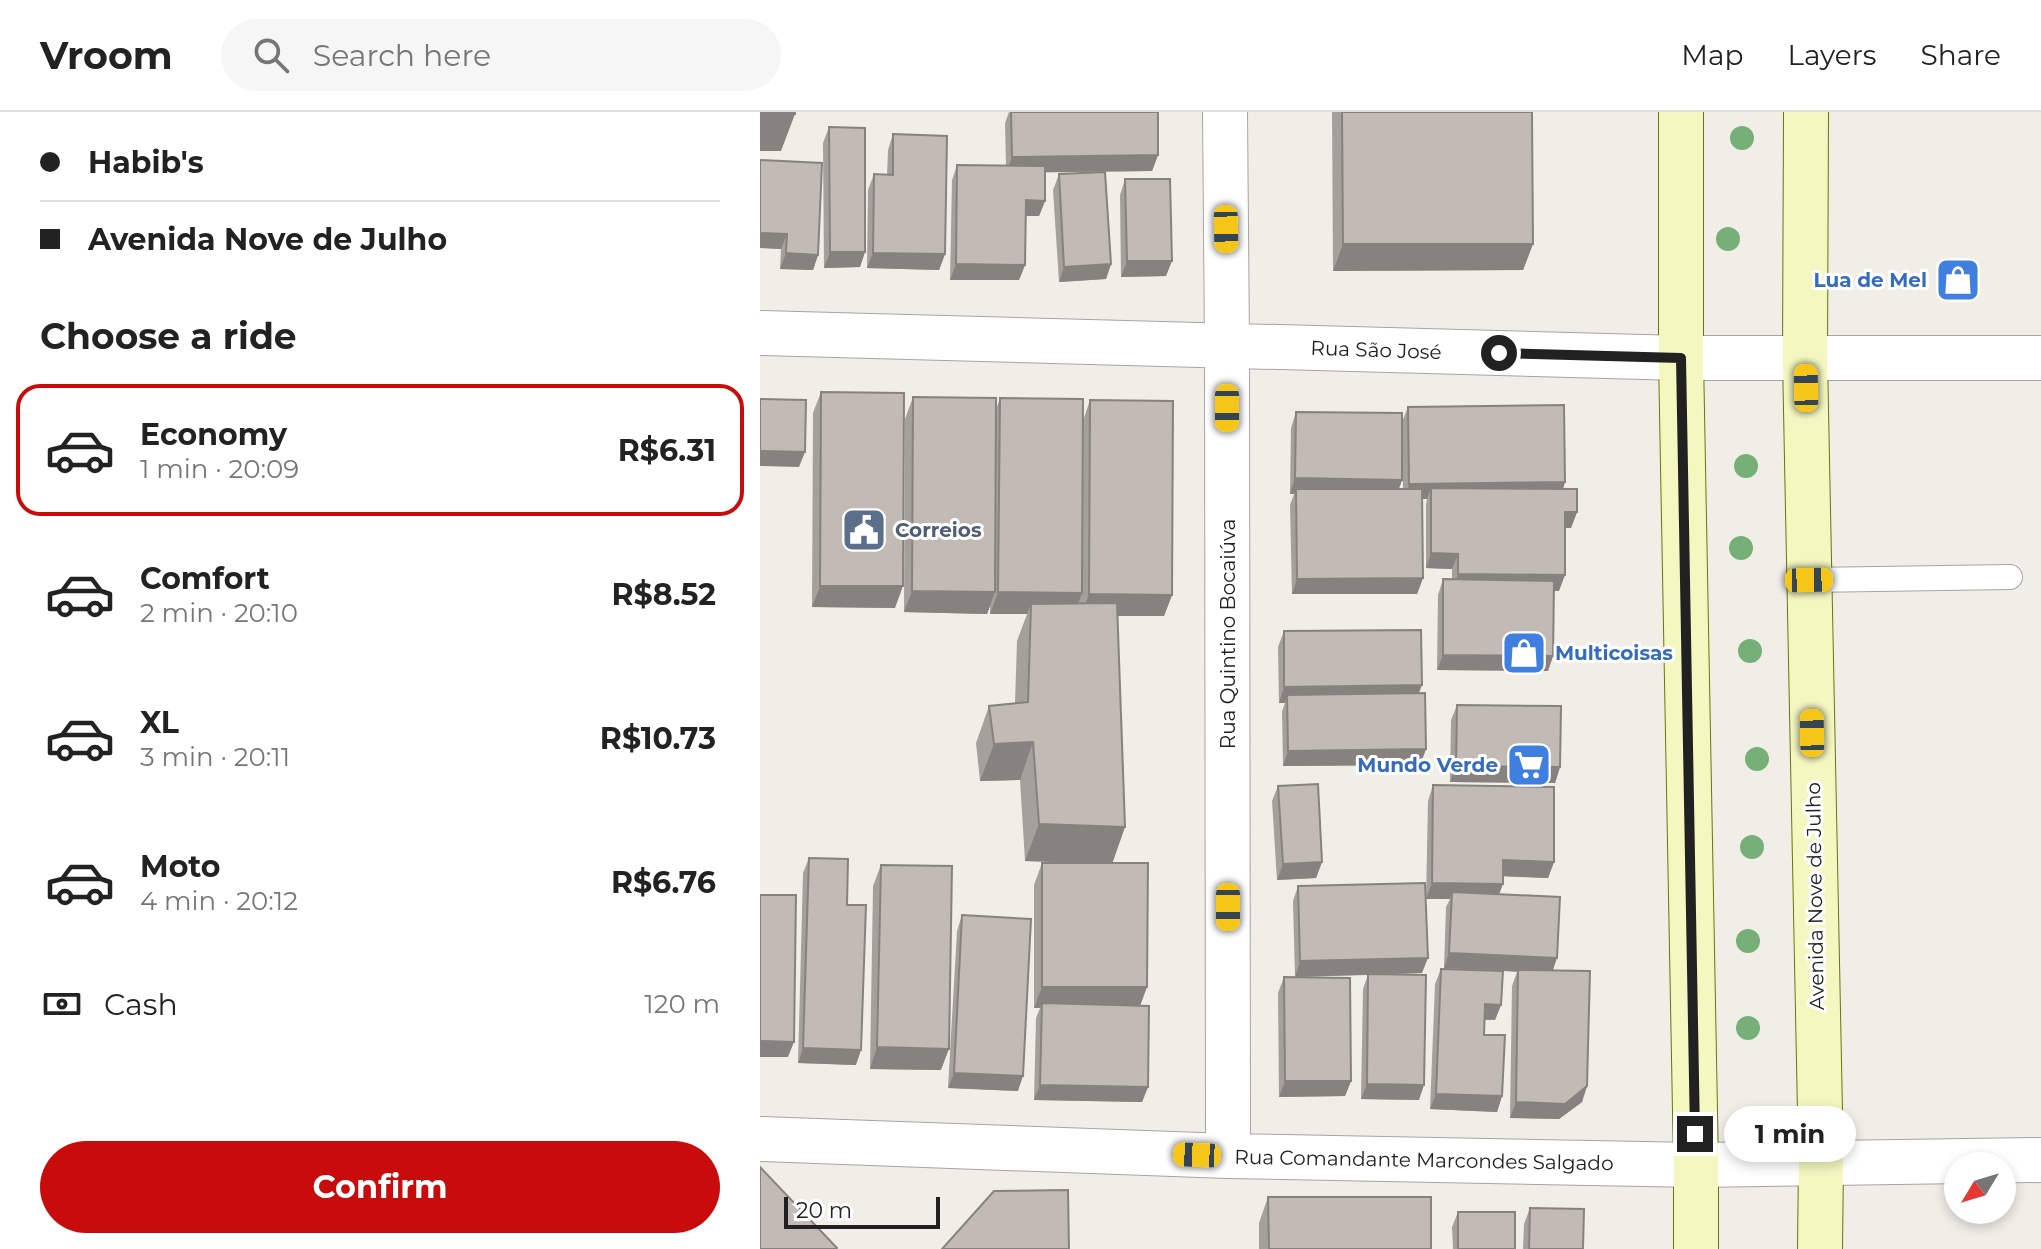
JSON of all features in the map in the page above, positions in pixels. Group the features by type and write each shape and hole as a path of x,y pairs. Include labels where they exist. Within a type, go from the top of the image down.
{"main road":[{"path":"1681,112 1681,358 1696,1249"},
{"name":"Avenida Nove de Julho","path":"1806,112 1805,359 1821,1163 1820,1249"}],"street":[{"name":"Rua Quintino Bocaiúva","path":"1225,112 1228,1156"},
{"name":"Rua São José","path":"760,333 1681,358 2041,358"},
{"name":"Rua Comandante Marcondes Salgado","path":"760,1139 1228,1156 1696,1165 2041,1160"}],"lane":[{"path":"1809,580 2010,577"}],"building":[{"path":"795,112 795,114 760,113"},
{"path":"1011,112 1158,112 1158,155 1012,157"},
{"path":"1342,112 1532,112 1533,244 1343,244"},
{"path":"829,127 865,128 865,252 830,252"},
{"path":"893,134 947,136 945,254 873,253 874,174 893,175"},
{"path":"760,160 822,163 818,255 786,253 787,234 760,233"},
{"path":"957,165 1045,166 1045,201 1026,200 1025,265 956,264"},
{"path":"1105,172 1111,264 1064,267 1059,174"},
{"path":"1125,179 1170,179 1172,261 1127,261"},
{"path":"821,392 904,393 903,586 820,586"},
{"path":"913,397 996,398 995,592 912,591"},
{"path":"1000,398 1083,399 1082,593 998,592"},
{"path":"760,399 806,400 805,452 760,451"},
{"path":"1090,400 1173,401 1172,595 1089,594"},
{"path":"1564,405 1565,482 1409,484 1408,407"},
{"path":"1296,412 1402,413 1402,480 1295,478"},
{"path":"1431,488 1577,489 1577,512 1565,512 1565,575 1458,574 1458,554 1431,553"},
{"path":"1296,489 1422,489 1423,578 1297,579"},
{"path":"1443,579 1554,581 1553,656 1443,655"},
{"path":"1117,603 1125,827 1039,824 1033,742 994,744 989,706 1028,702 1031,604"},
{"path":"1421,630 1422,685 1284,687 1284,631"},
{"path":"1425,693 1426,749 1288,751 1287,695"},
{"path":"1457,705 1561,706 1560,767 1456,766"},
{"path":"1318,784 1322,862 1283,864 1278,786"},
{"path":"1433,785 1554,787 1554,862 1503,860 1503,884 1432,883"},
{"path":"809,858 848,859 847,905 866,905 861,1050 803,1048"},
{"path":"1042,863 1148,863 1147,987 1042,987"},
{"path":"881,865 952,866 949,1049 877,1047"},
{"path":"1425,883 1428,958 1300,961 1298,886"},
{"path":"1452,892 1560,897 1557,958 1449,953"},
{"path":"760,895 796,895 794,1042 760,1041"},
{"path":"962,915 1031,919 1023,1076 954,1073"},
{"path":"1441,969 1503,971 1501,1005 1485,1004 1484,1035 1505,1035 1502,1096 1436,1094"},
{"path":"1518,970 1590,971 1587,1086 1565,1104 1516,1102"},
{"path":"1368,974 1426,975 1424,1085 1367,1084"},
{"path":"1284,977 1350,978 1351,1081 1285,1081"},
{"path":"1042,1003 1149,1006 1148,1087 1040,1085"},
{"path":"760,1167 837,1248 836,1249 760,1249"},
{"path":"1068,1190 1069,1249 942,1249 994,1191"},
{"path":"1268,1197 1431,1197 1431,1249 1269,1249"},
{"path":"1530,1208 1584,1209 1583,1249 1529,1249"},
{"path":"1458,1212 1515,1212 1515,1249 1458,1249"}],"place":[{"name":"Lua de Mel","path":"1958,280"},
{"name":"Correios","path":"864,530"},
{"name":"Multicoisas","path":"1524,653"},
{"name":"Mundo Verde","path":"1529,765"}],"route":[{"path":"1499,353 1681,358 1695,1134"}]}
